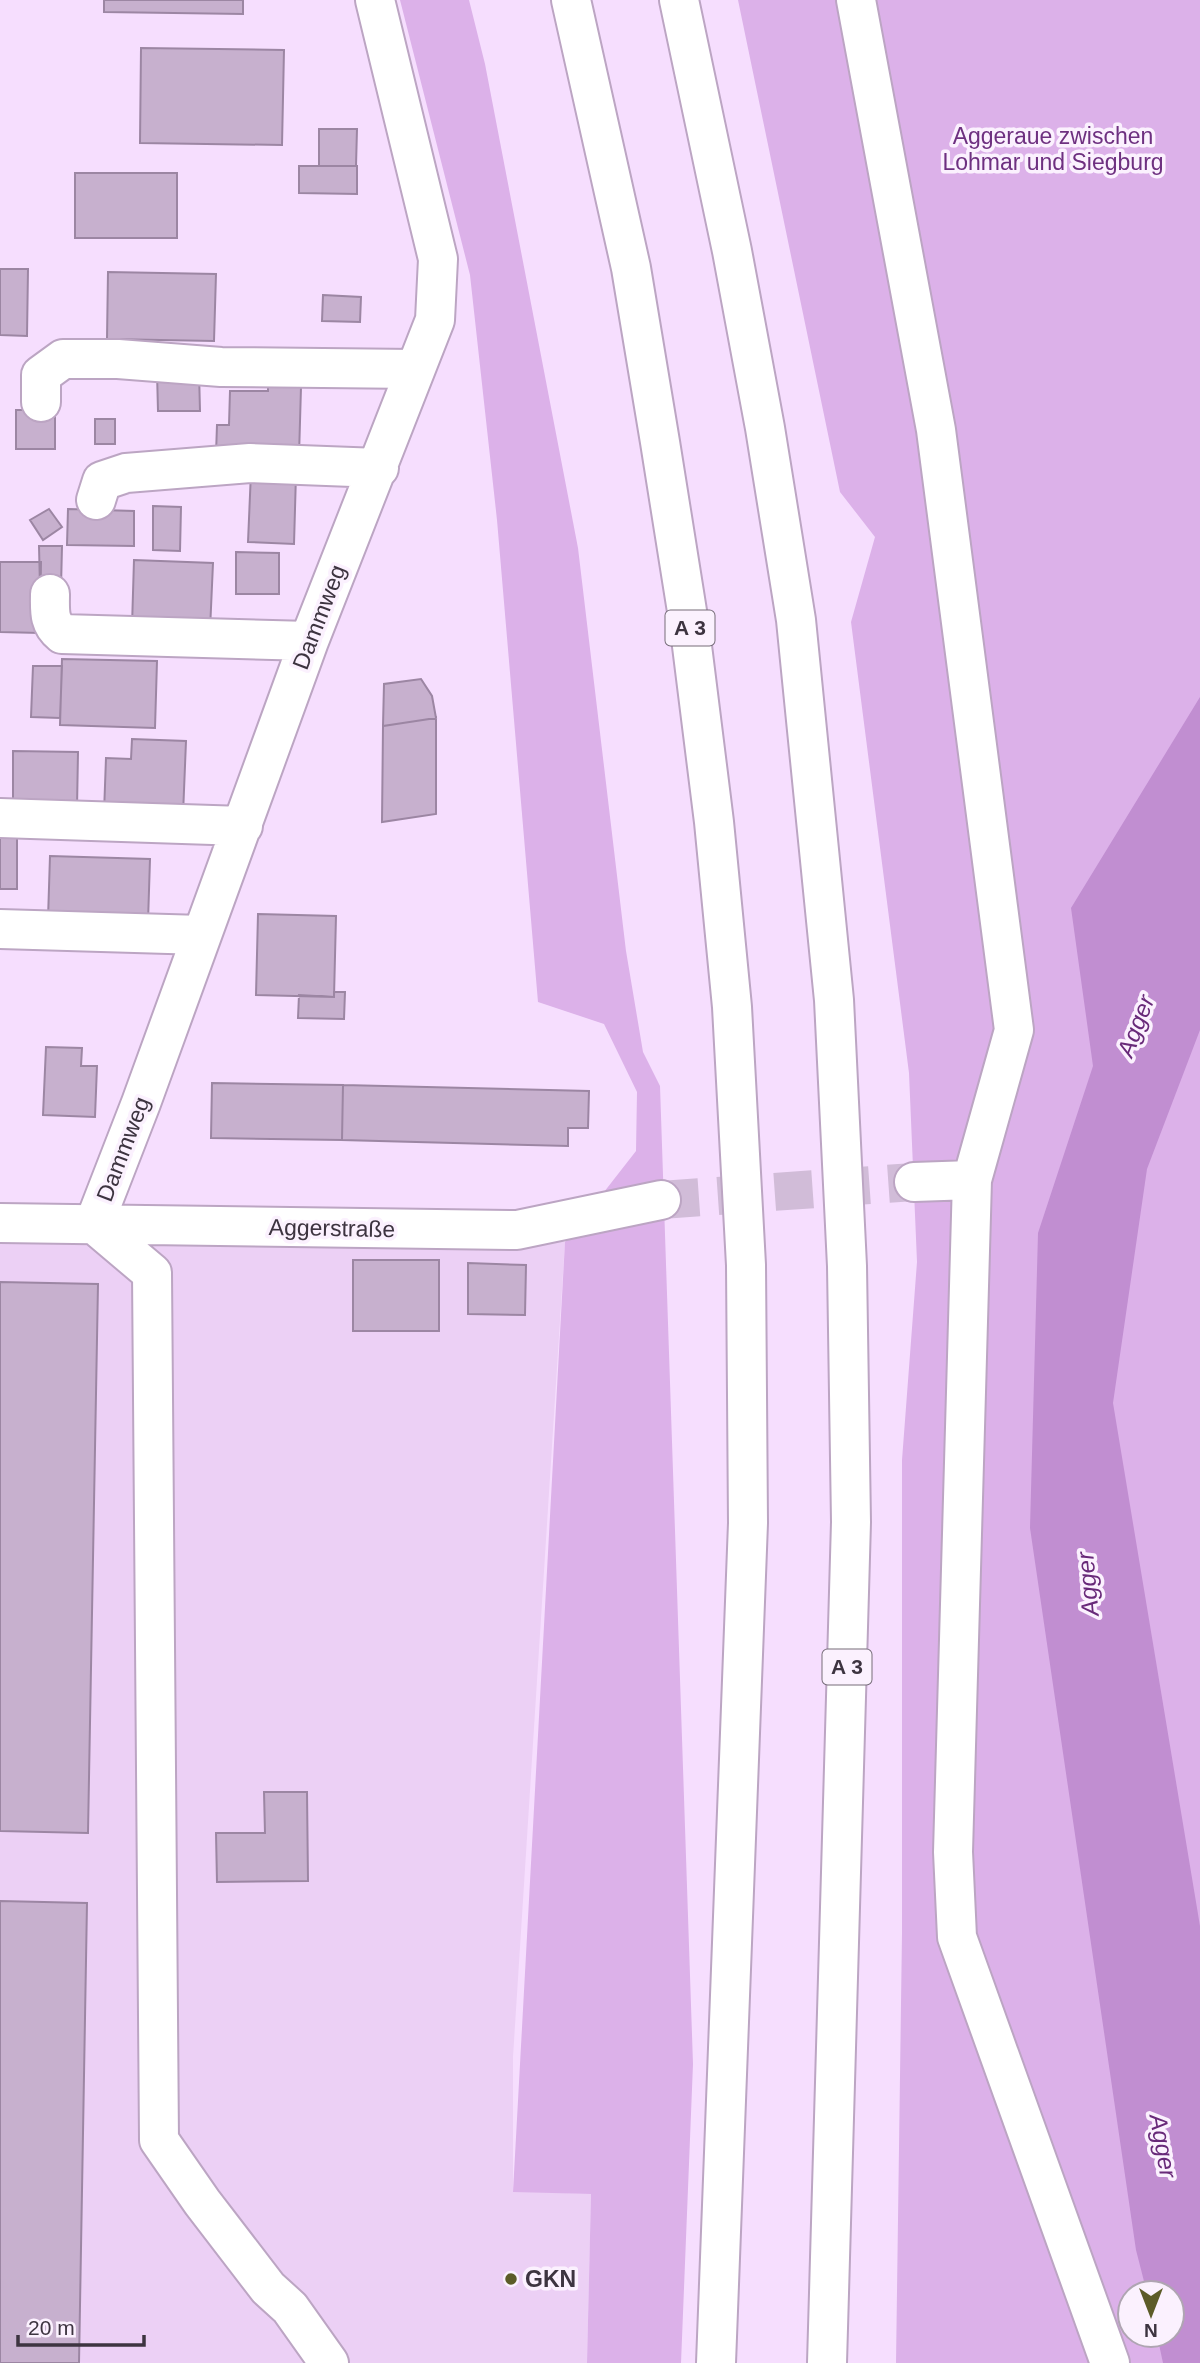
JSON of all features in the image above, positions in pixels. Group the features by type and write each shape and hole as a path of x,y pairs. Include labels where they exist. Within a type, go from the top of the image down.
{"main road":[{"name":"Dammweg","path":"94,1224 141,1103 309,641 435,320 438,259 374,0"},
{"name":"A 3","path":"571,0 631,268 660,442 690,630 714,822 732,1007 747,1265 748,1523 716,2363"},
{"name":"A 3","path":"678,0 740,292 793,606 834,1000 847,1266 851,1522 827,2363"},
{"path":"856,0 936,430 1014,1030 972,1180 953,1852 957,1937 1110,2363"},
{"path":"41,402 41,375 63,359 118,359 221,367 415,369"},
{"path":"96,500 102,481 126,473 250,463 379,468"},
{"path":"50,594 50,617 54,628 62,634 309,641"},
{"path":"0,818 243,826"},
{"path":"0,929 202,935"},
{"path":"914,1182 972,1180"},
{"name":"Aggerstraße","path":"0,1223 517,1230 661,1200"},
{"path":"94,1224 152,1273 159,2140 210,2213 268,2288 290,2308 329,2363"}],"shaded area":[{"path":"192,1235 565,1242 513,2057 513,2191 591,2194 587,2363 0,2363 0,1238"}],"green space":[{"path":"400,0 469,0 485,64 578,548 626,951 643,1052 660,1086 693,2064 681,2363 587,2363 591,2194 513,2192 565,1242 636,1151 637,1092 604,1024 538,1002 497,520 470,275"},
{"name":"Aggeraue zwischen Lohmar und Siegburg","path":"738,0 1200,0 1200,2363 896,2363 902,1933 902,1460 917,1262 909,1073 851,622 875,537 840,492"}],"water":[{"name":"Agger","path":"1200,697 1200,1030 1147,1169 1113,1403 1200,1926 1200,2363 1163,2363 1160,2349 1186,2349 1186,2279 1143,2279 1136,2250 1030,1528 1038,1233 1093,1066 1071,908"}],"building":[{"path":"104,0 243,0 243,14 104,12"},
{"path":"141,48 284,50 282,145 140,143"},
{"path":"319,129 357,129 356,166 319,166"},
{"path":"299,166 357,166 357,194 299,193"},
{"path":"75,173 177,173 177,238 75,238"},
{"path":"0,269 28,269 27,336 0,335"},
{"path":"108,272 216,274 214,341 107,339"},
{"path":"323,295 361,297 360,322 322,321"},
{"path":"157,372 199,372 200,411 158,411"},
{"path":"268,386 301,387 299,456 216,454 217,425 229,425 230,391 268,391"},
{"path":"16,410 55,410 55,449 16,449"},
{"path":"95,419 115,419 115,444 95,444"},
{"path":"251,472 296,474 294,544 248,542"},
{"path":"153,506 181,507 180,551 153,550"},
{"path":"49,509 62,527 43,540 30,520"},
{"path":"68,509 134,511 134,546 67,545"},
{"path":"39,546 62,546 61,588 40,587"},
{"path":"236,552 279,553 279,594 236,594"},
{"path":"134,560 213,563 210,630 132,626"},
{"path":"0,562 41,562 40,633 0,632"},
{"path":"62,659 157,661 155,728 60,725"},
{"path":"33,666 62,666 60,718 31,717"},
{"path":"421,679 432,696 436,718 383,726 384,684"},
{"path":"436,718 436,814 382,822 383,726"},
{"path":"132,739 186,741 183,815 104,813 106,758 131,759"},
{"path":"13,751 78,752 77,808 13,807"},
{"path":"0,829 17,829 17,889 0,889"},
{"path":"50,856 150,859 148,922 48,919"},
{"path":"258,914 336,916 334,997 256,995"},
{"path":"334,992 345,992 344,1019 298,1018 299,995 334,997"},
{"path":"46,1047 82,1048 81,1066 97,1066 95,1117 43,1115"},
{"path":"212,1083 343,1085 342,1140 211,1138"},
{"path":"343,1085 589,1091 588,1128 568,1128 568,1146 342,1140"},
{"path":"353,1260 439,1260 439,1331 353,1331"},
{"path":"468,1263 526,1265 525,1315 468,1314"},
{"path":"0,1282 98,1284 88,1833 0,1831"},
{"path":"264,1792 307,1792 308,1881 217,1882 216,1833 265,1833"},
{"path":"0,1901 87,1903 79,2363 0,2363"}],"tunnel":[{"path":"661,1200 914,1182"}],"place":[{"name":"GKN","path":"511,2279"}]}
